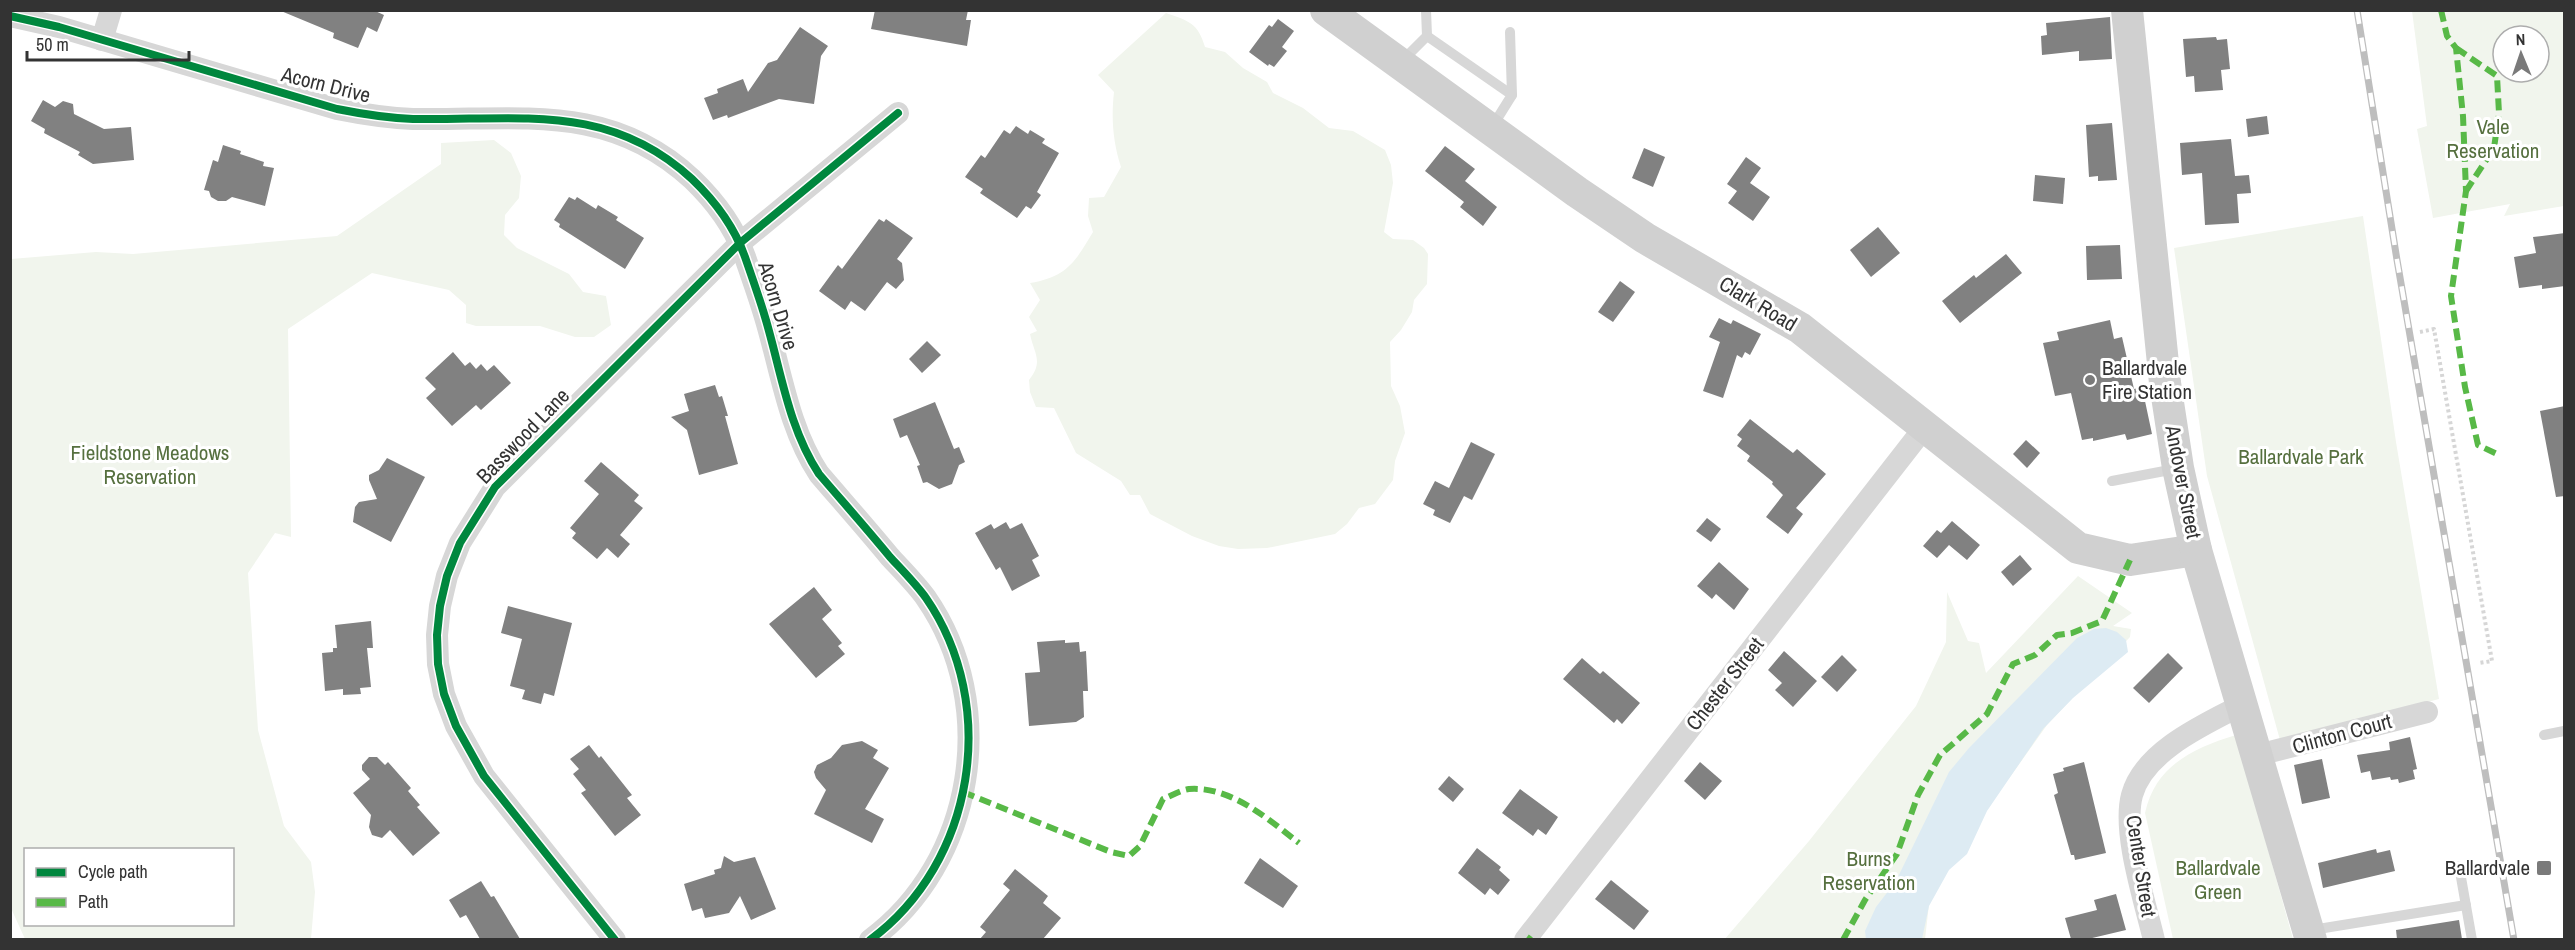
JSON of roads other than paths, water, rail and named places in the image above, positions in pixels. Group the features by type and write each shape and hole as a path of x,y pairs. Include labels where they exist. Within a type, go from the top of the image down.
{"main road":[{"name":"Clark Road","path":"1326,10 1645,238 1800,328 2078,548 2130,560 2196,550"},
{"name":"Andover Street","path":"2127,10 2165,383 2178,468 2196,550 2310,935"}],"street":[{"path":"102,40 111,10"},
{"name":"Acorn Drive","path":"10,16 102,40 300,99 365,114 412,119 527,116 568,120 608,131 642,144 674,163 703,190 725,215 740,243 766,317 783,389 807,455 819,474 926,598 947,637 960,673 968,714 969,761 961,807 946,846 930,877 905,906 870,939"},
{"name":"Basswood Lane","path":"615,939 484,776 468,752 444,694 437,645 440,606 447,576 460,543 495,487 740,243 898,113"},
{"name":"Chester Street","path":"1525,939 1924,428"},
{"name":"Center Street","path":"2154,939 2133,846 2131,802 2135,787 2151,764 2178,740 2242,705"},
{"name":"Clinton Court","path":"2258,755 2427,712"}],"lane":[{"path":"1426,10 1428,36"},
{"path":"1490,129 1512,95 1510,32"},
{"path":"1399,64 1428,36"},
{"path":"1428,36 1512,95"},
{"path":"2112,481 2178,468"},
{"path":"2544,735 2565,731"},
{"path":"2459,866 2472,939"},
{"path":"2310,935 2466,905"}],"railway":[{"path":"2357,10 2397,260 2514,940"}],"place":[{"name":"Ballardvale Fire Station","path":"2090,380"},
{"name":"Ballardvale","path":"2544,868"}],"park label":[{"name":"Vale Reservation","path":"2493,139"},
{"name":"Ballardvale Park","path":"2301,457"},
{"name":"Fieldstone Meadows Reservation","path":"150,465"},
{"name":"Burns Reservation","path":"1869,871"},
{"name":"Ballardvale Green","path":"2218,880"}]}
